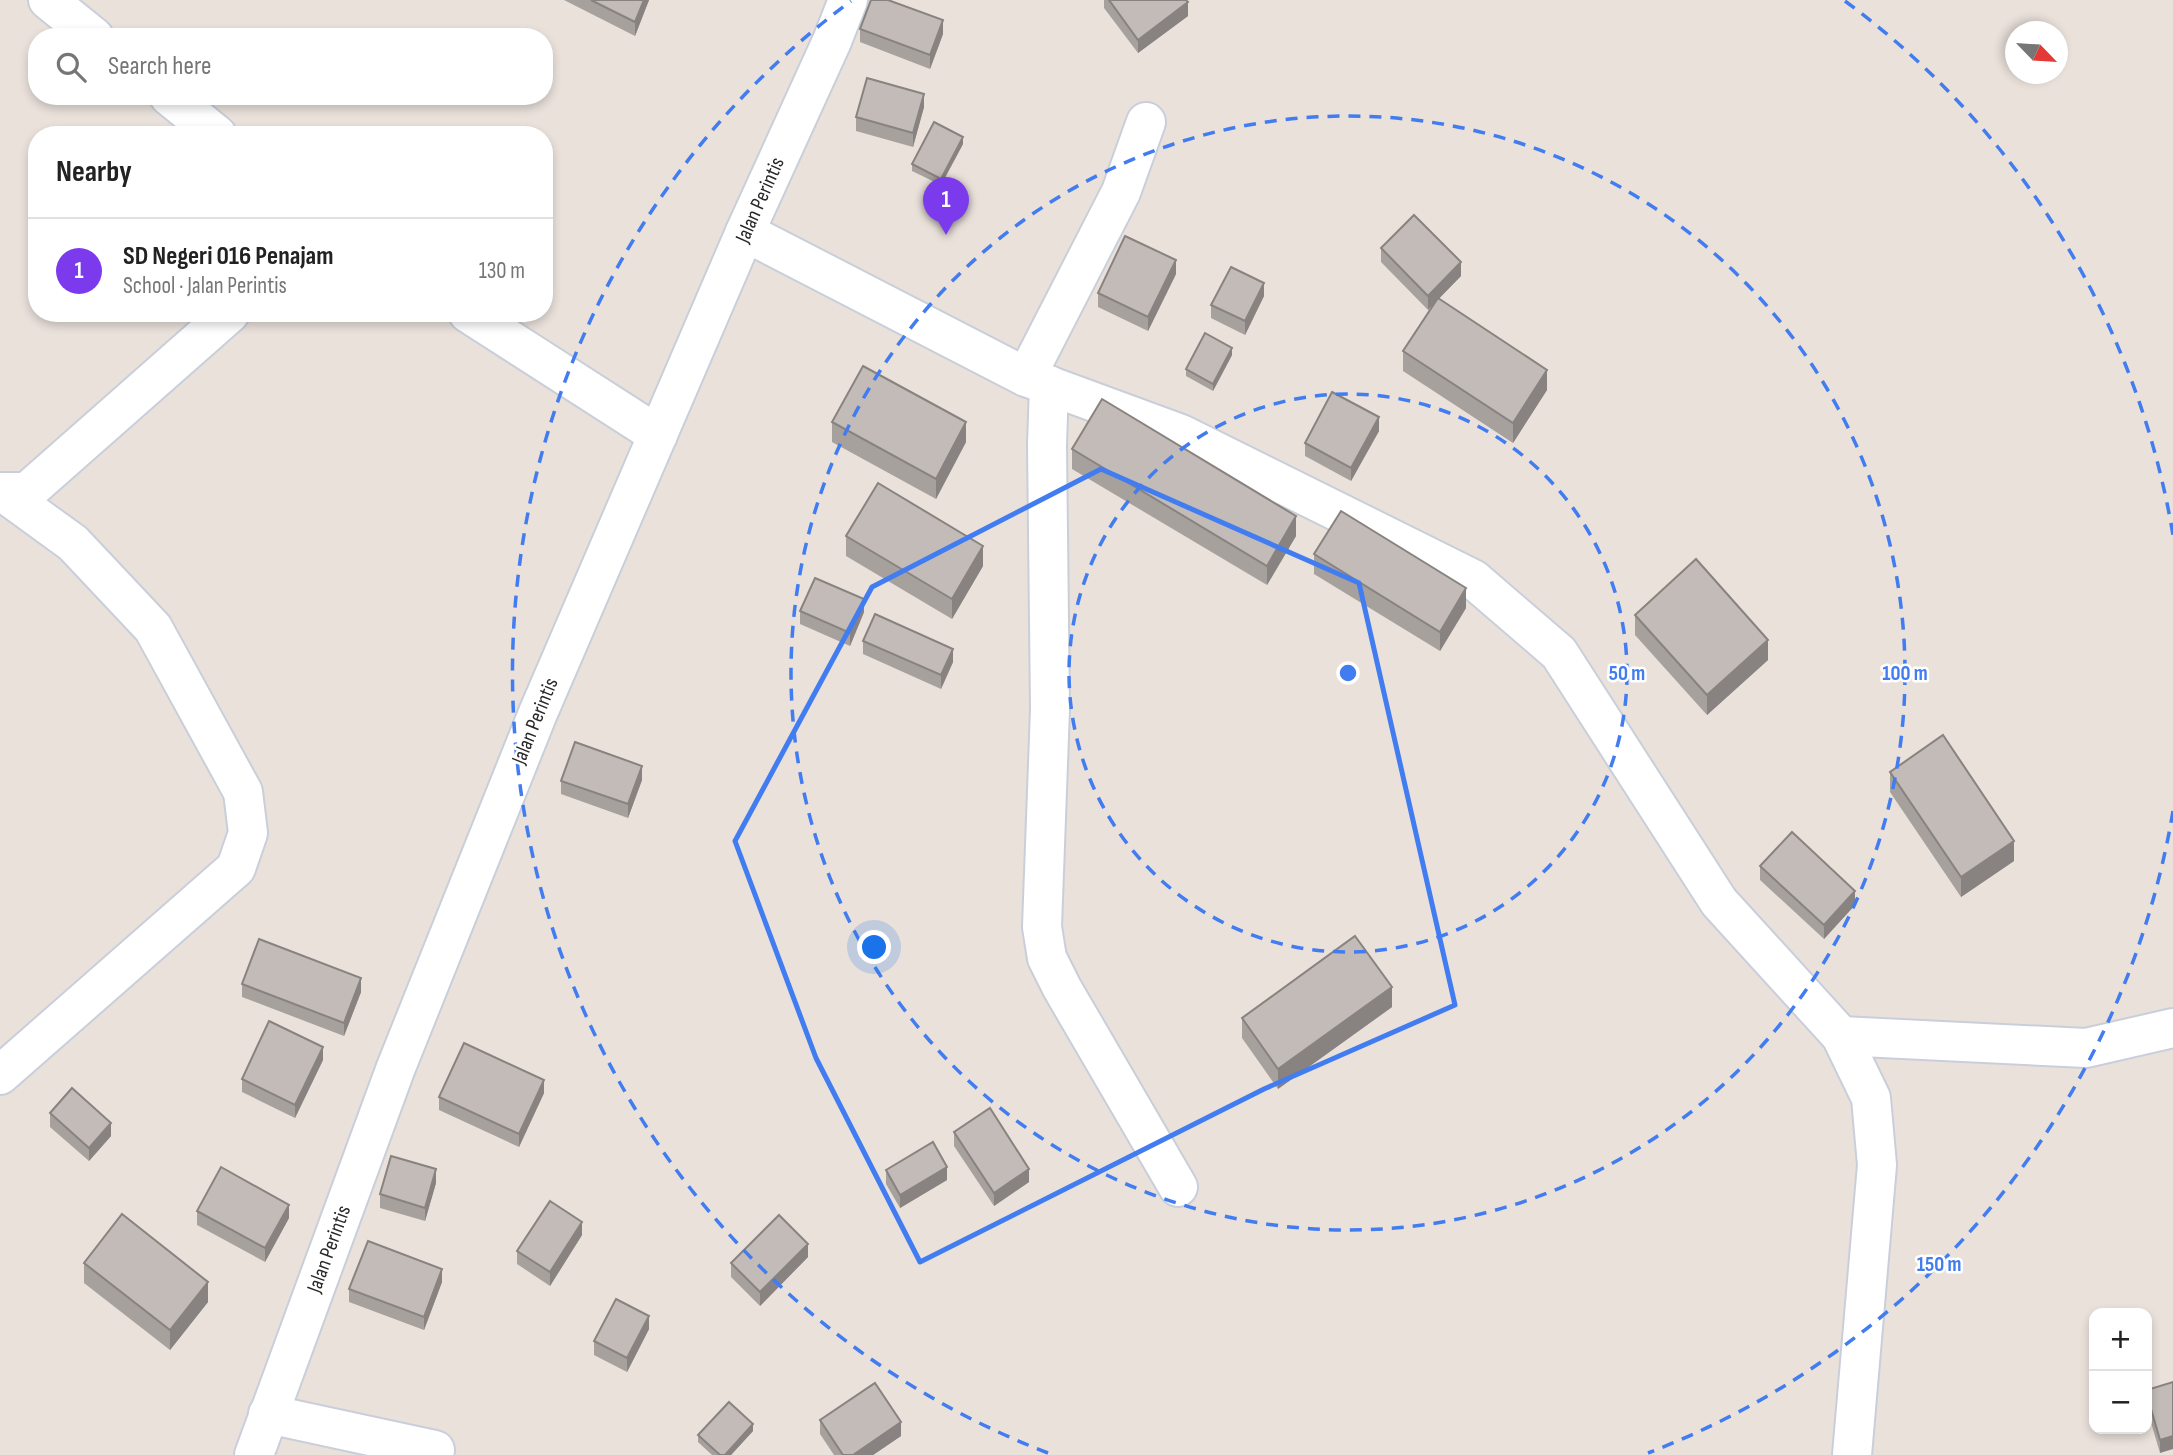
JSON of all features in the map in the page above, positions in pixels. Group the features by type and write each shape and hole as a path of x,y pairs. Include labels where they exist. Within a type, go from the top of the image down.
{"street":[{"path":"48,0 83,28"},
{"name":"Jalan Perintis","path":"254,1455 395,1070 538,713 848,0"},
{"path":"180,105 206,126"},
{"path":"1146,122 1121,192 1038,381 1047,445 1049,709 1042,928 1047,958 1062,988 1178,1187"},
{"path":"745,232 1038,381 1181,434 1473,579 1559,653 1719,902 1841,1036 1871,1098 1877,1165 1852,1455"},
{"path":"2,493 27,492 220,322"},
{"path":"482,322 658,435"},
{"path":"0,1075 236,868 248,833 243,792 153,628 73,543 2,493"},
{"path":"1841,1036 2086,1048 2173,1028"},
{"path":"268,1414 435,1450"}],"highlighted area":[{"path":"1101,469 1359,583 1455,1005 1264,1089 920,1262 816,1058 735,841 872,587"}],"building":[{"path":"591,0 644,0 635,22"},
{"path":"871,0 888,0 943,20 930,55 860,29"},
{"path":"1109,0 1186,0 1188,2 1138,40"},
{"path":"867,78 924,94 913,133 856,117"},
{"path":"934,122 963,137 941,179 912,164"},
{"path":"1414,215 1461,262 1428,296 1381,248"},
{"path":"1125,236 1176,260 1148,317 1098,293"},
{"path":"1231,267 1264,283 1245,321 1211,305"},
{"path":"1438,298 1547,370 1513,423 1403,351"},
{"path":"1205,333 1232,348 1213,384 1186,369"},
{"path":"863,366 966,422 936,479 832,422"},
{"path":"1332,392 1379,417 1351,468 1305,443"},
{"path":"1102,399 1296,516 1267,566 1072,449"},
{"path":"878,483 983,546 952,599 846,536"},
{"path":"1341,511 1466,588 1440,632 1314,554"},
{"path":"1696,559 1768,640 1707,695 1635,615"},
{"path":"815,578 864,599 850,633 800,611"},
{"path":"875,614 953,649 941,675 863,641"},
{"path":"1943,735 2014,841 1961,877 1890,772"},
{"path":"575,742 642,766 628,804 561,781"},
{"path":"1792,832 1855,891 1824,925 1760,866"},
{"path":"1355,936 1392,987 1278,1069 1242,1018"},
{"path":"259,939 361,978 344,1023 242,984"},
{"path":"269,1021 323,1047 295,1105 242,1079"},
{"path":"464,1043 544,1080 519,1134 439,1097"},
{"path":"72,1088 111,1123 89,1148 50,1113"},
{"path":"990,1108 1029,1169 994,1193 954,1132"},
{"path":"933,1142 947,1167 900,1195 886,1170"},
{"path":"391,1156 436,1169 425,1208 380,1194"},
{"path":"221,1167 289,1205 265,1248 197,1211"},
{"path":"550,1201 582,1222 550,1272 517,1251"},
{"path":"122,1214 208,1282 170,1330 84,1263"},
{"path":"779,1215 808,1244 760,1292 731,1263"},
{"path":"368,1241 442,1269 424,1317 349,1289"},
{"path":"616,1299 649,1316 627,1358 594,1341"},
{"path":"2173,1382 2173,1436 2160,1440 2152,1412 2152,1388"},
{"path":"875,1383 901,1422 853,1455 843,1455 820,1420"},
{"path":"729,1402 753,1424 725,1455 720,1455 698,1435"}],"place":[{"name":"SD Negeri 016 Penajam","path":"946,235"}]}
